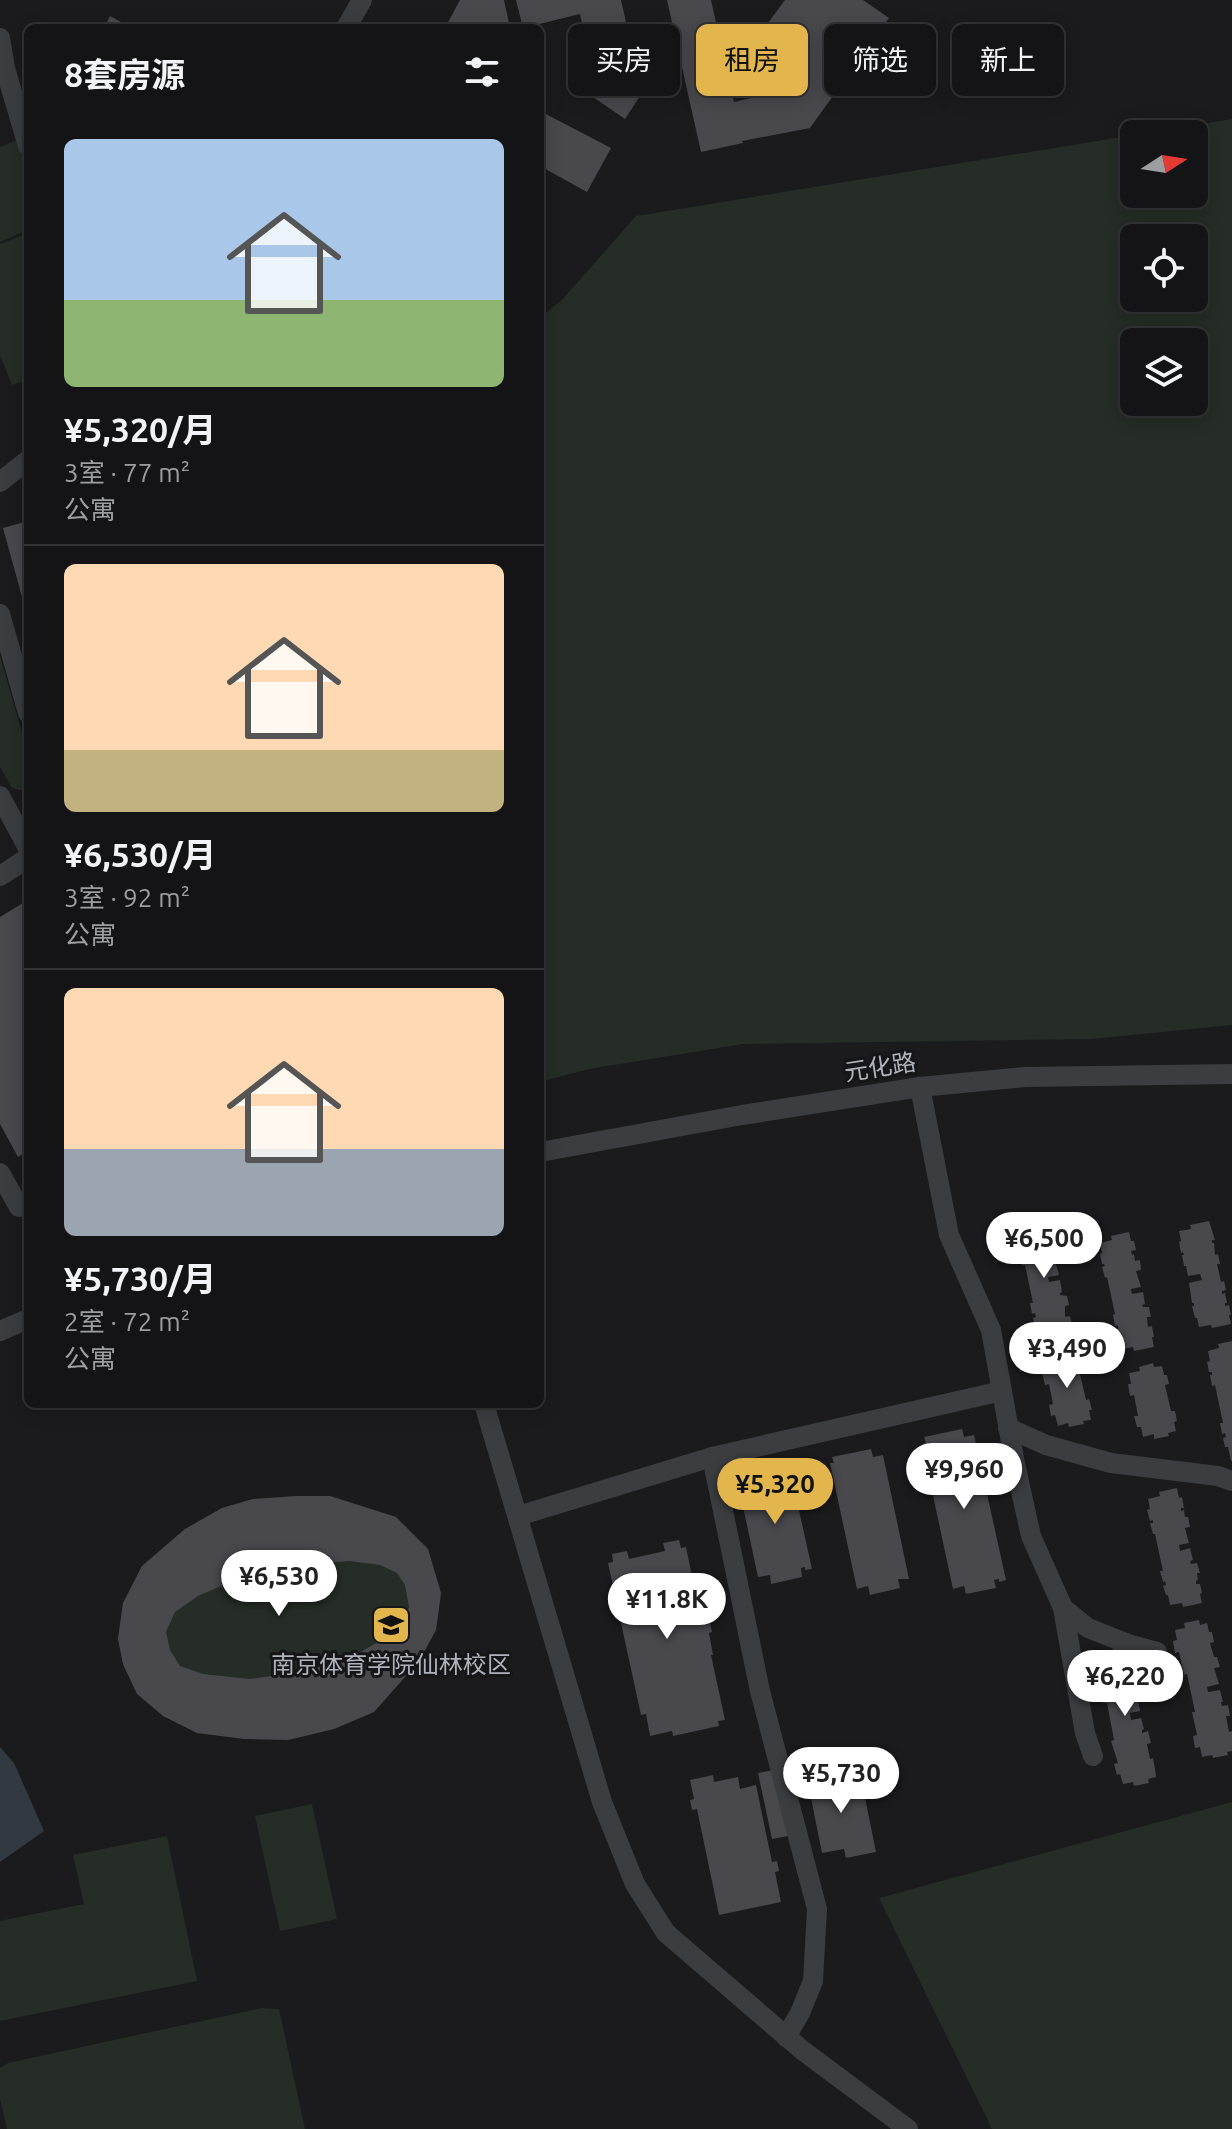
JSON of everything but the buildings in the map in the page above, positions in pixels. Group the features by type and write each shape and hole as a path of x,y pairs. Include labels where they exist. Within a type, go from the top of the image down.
{"street":[{"path":"348,24 362,0"},
{"path":"0,38 5,68 24,132"},
{"path":"0,482 24,463"},
{"path":"0,614 24,699"},
{"path":"0,796 24,841"},
{"path":"0,876 24,861"},
{"name":"元化路","path":"544,1151 920,1087 1025,1077 1232,1074"},
{"path":"920,1087 949,1235 991,1330 1031,1536 1063,1608 1085,1733 1093,1756"},
{"path":"0,1173 16,1208"},
{"path":"0,1331 24,1321"},
{"path":"518,1516 712,1457 1002,1391"},
{"path":"485,1408 602,1802 635,1884 666,1933 786,2037 908,2129"},
{"path":"1008,1428 1046,1445 1111,1463 1218,1476 1232,1481"},
{"path":"712,1457 760,1691 817,1909 813,1981 786,2037"},
{"path":"1063,1608 1088,1628 1157,1652"}],"shaded area":[{"path":"1232,119 1232,1025 1092,1039 743,1044 589,1069 544,1081 544,314 561,301 636,216 1120,137 1120,208 1208,208 1208,123"},
{"path":"19,139 24,153 24,232 0,242 0,147"},
{"path":"24,235 24,380 12,385 0,355 0,244"},
{"path":"0,656 24,740 24,791 12,788 0,767"},
{"path":"330,1496 396,1517 428,1549 441,1593 436,1630 419,1661 374,1712 334,1729 288,1740 137,1694 123,1664 118,1639 123,1603 142,1566 185,1529 222,1508 253,1499"},
{"path":"0,1747 14,1763 44,1831 0,1862"},
{"path":"1232,1802 1232,2129 992,2129 879,1898"},
{"path":"312,1804 337,1919 280,1931 255,1816"},
{"path":"167,1836 197,1981 0,2021 0,1921 84,1904 73,1855"},
{"path":"262,2008 279,2009 305,2129 7,2129 0,2099 0,2068 8,2063"}],"place":[{"name":"南京体育学院仙林校区","path":"391,1625"}]}
